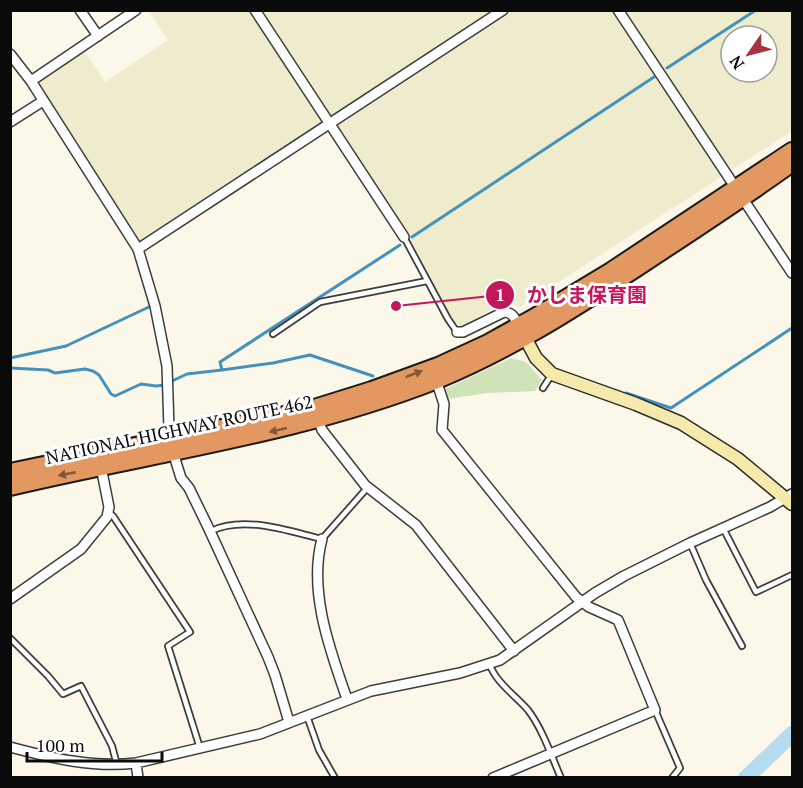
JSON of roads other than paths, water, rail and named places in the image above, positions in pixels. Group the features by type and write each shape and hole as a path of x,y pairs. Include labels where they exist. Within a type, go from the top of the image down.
{"highway":[{"name":"NATIONAL HIGHWAY ROUTE 462","path":"739,193 792,151"},
{"name":"NATIONAL HIGHWAY ROUTE 462","path":"10,472 290,428 436,380 522,332 739,193 792,163"},
{"name":"NATIONAL HIGHWAY ROUTE 462","path":"10,487 100,467 171,445 308,410 372,390 522,332"}],"street":[{"path":"80,10 98,36"},
{"path":"31,81 136,10"},
{"path":"255,10 404,237"},
{"path":"138,249 503,10"},
{"path":"618,10 792,273"},
{"path":"10,54 31,81 138,249 155,306 166,359 171,445 181,478 189,488 210,531 272,666 289,722"},
{"path":"10,122 43,100"},
{"path":"10,747 48,758 117,765 136,763 260,734 371,691 460,673 500,660 582,602 624,576 690,543 790,499 738,459 681,423 552,374 536,358 513,315 509,312 504,312 463,333 457,332"},
{"path":"436,380 444,404 442,430 568,588 582,602 618,620 655,710 493,777"},
{"path":"318,419 322,430 368,488 416,525 514,651"},
{"path":"10,599 81,549 107,517 108,501 100,467"},
{"path":"322,539 318,578 320,599 327,636 347,699"},
{"path":"136,763 138,777"}],"lane":[{"path":"404,237 452,327 457,332"},
{"path":"273,334 320,302 427,281"},
{"path":"543,388 552,374"},
{"path":"210,531 218,528 258,525 322,539 368,488"},
{"path":"108,512 113,516 190,632 168,646 200,748"},
{"path":"723,528 756,592 792,575"},
{"path":"690,543 706,580 742,646"},
{"path":"10,638 63,694 81,686 112,746 117,765"},
{"path":"489,663 496,676 528,711 543,736 561,777"},
{"path":"655,710 680,768 672,777"},
{"path":"307,716 319,750 335,777"}],"waterway":[{"path":"667,68 756,10"},
{"path":"412,237 654,77"},
{"path":"172,381 187,374 222,370 220,362 400,245"},
{"path":"10,358 66,346 151,306 150,303"},
{"path":"626,393 671,408 792,328"},
{"path":"222,370 310,355 373,376"},
{"path":"10,368 48,370 55,373 85,369 93,371 99,375 111,394 115,396 141,384 165,385"},
{"path":"746,778 792,734"}],"place":[{"name":"かしま保育園","path":"396,306"}]}
